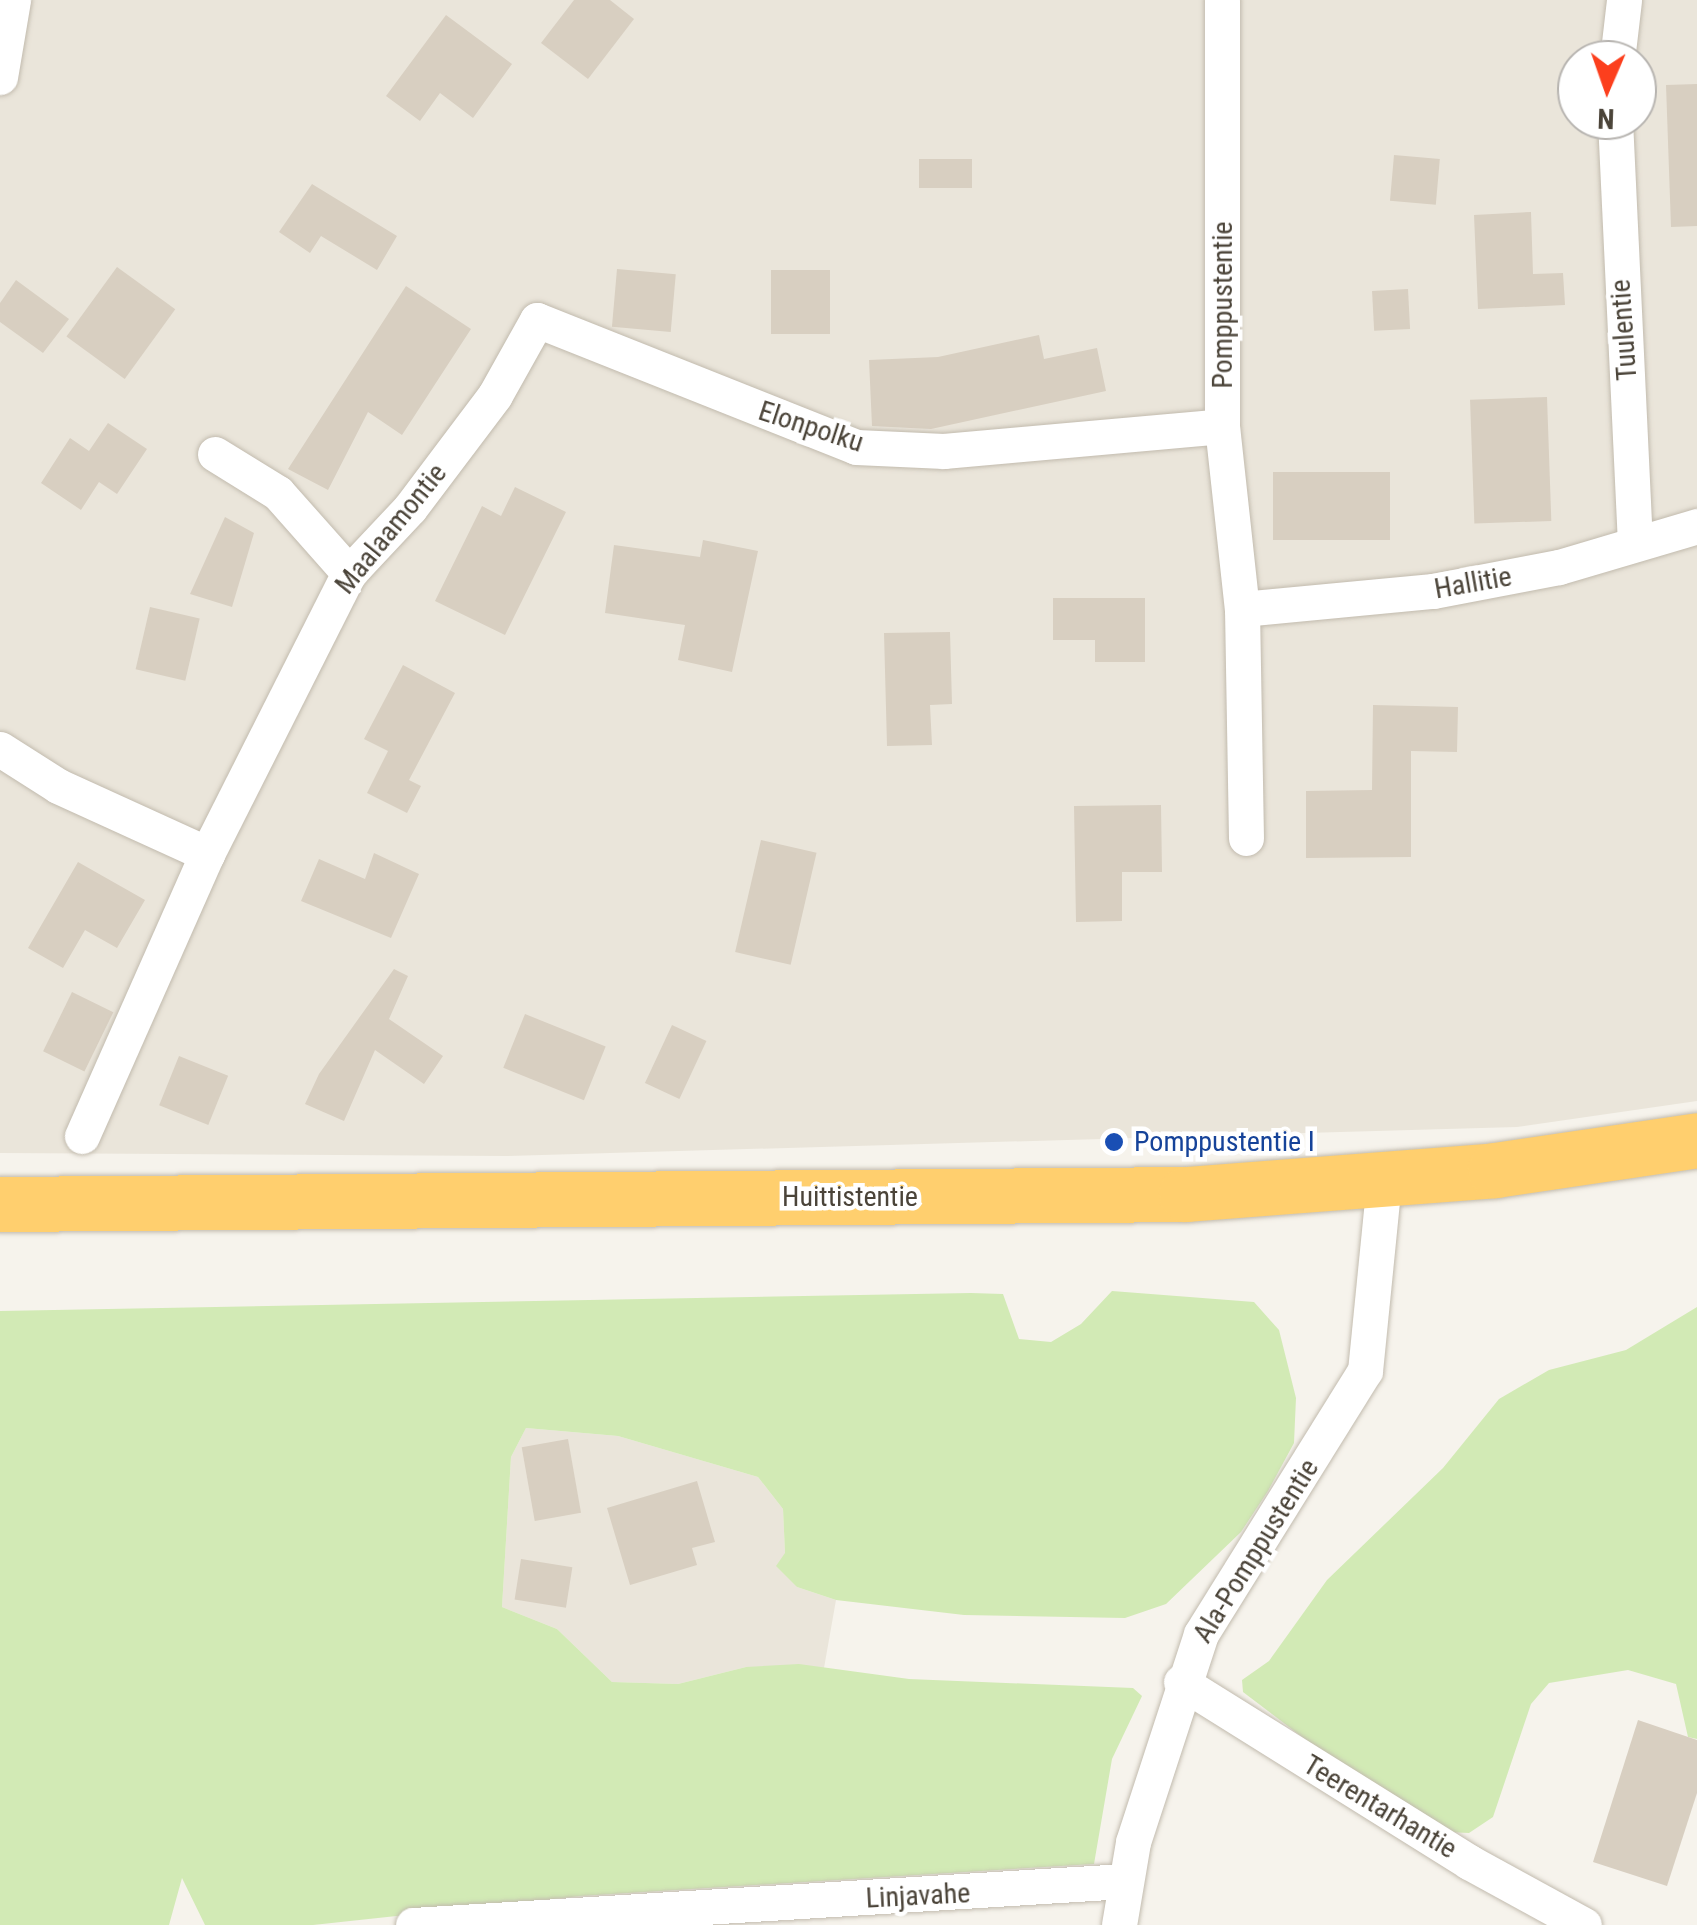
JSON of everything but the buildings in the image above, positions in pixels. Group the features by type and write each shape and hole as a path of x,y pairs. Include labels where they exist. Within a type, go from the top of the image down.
{"highway":[{"name":"Huittistentie","path":"0,1204 1186,1194 1384,1180 1697,1140"}],"street":[{"path":"0,78 13,0"},
{"name":"Pomppustentie","path":"1222,0 1222,426 1242,608 1246,838"},
{"path":"1619,40 1624,0"},
{"name":"Tuulentie","path":"1616,140 1635,541"},
{"name":"Elonpolku","path":"537,320 856,447 944,451 1222,426"},
{"name":"Maalaamontie","path":"82,1136 207,854 349,573 410,508 495,395 537,320"},
{"path":"215,454 278,493 349,573"},
{"name":"Hallitie","path":"1242,608 1433,591 1559,567 1635,541 1697,526"},
{"path":"0,749 74,794 207,854"},
{"name":"Ala-Pomppustentie","path":"1119,1925 1124,1881 1181,1682 1202,1634 1365,1371 1384,1180"},
{"name":"Teerentarhantie","path":"1181,1682 1469,1862 1584,1925"},
{"name":"Linjavahe","path":"413,1925 1124,1881"}],"shaded area":[{"path":"0,0 1697,0 1697,1101 1517,1127 507,1156 0,1153"},
{"path":"526,1428 618,1436 758,1477 783,1509 785,1553 797,1587 836,1600 824,1668 746,1667 678,1684 612,1682 557,1629 502,1607 511,1457"}],"green space":[{"path":"1112,1291 1254,1302 1279,1330 1296,1398 1294,1443 1268,1491 1241,1532 1166,1604 1125,1618 964,1615 836,1600 797,1587 776,1566 785,1553 783,1509 758,1477 618,1436 526,1428 511,1457 502,1607 557,1629 612,1682 678,1684 746,1667 799,1664 909,1679 1133,1688 1142,1696 1112,1759 1094,1864 581,1896 313,1925 205,1925 182,1878 169,1925 0,1925 0,1311 971,1293 1003,1294 1019,1339 1051,1342 1081,1324"},
{"path":"1697,1307 1697,1739 1688,1737 1676,1684 1628,1670 1549,1683 1531,1704 1493,1817 1469,1833 1447,1832 1327,1756 1243,1692 1242,1680 1269,1661 1327,1580 1443,1468 1499,1399 1549,1370 1626,1350"}],"place":[{"name":"Pomppustentie I","path":"1114,1142"}]}
